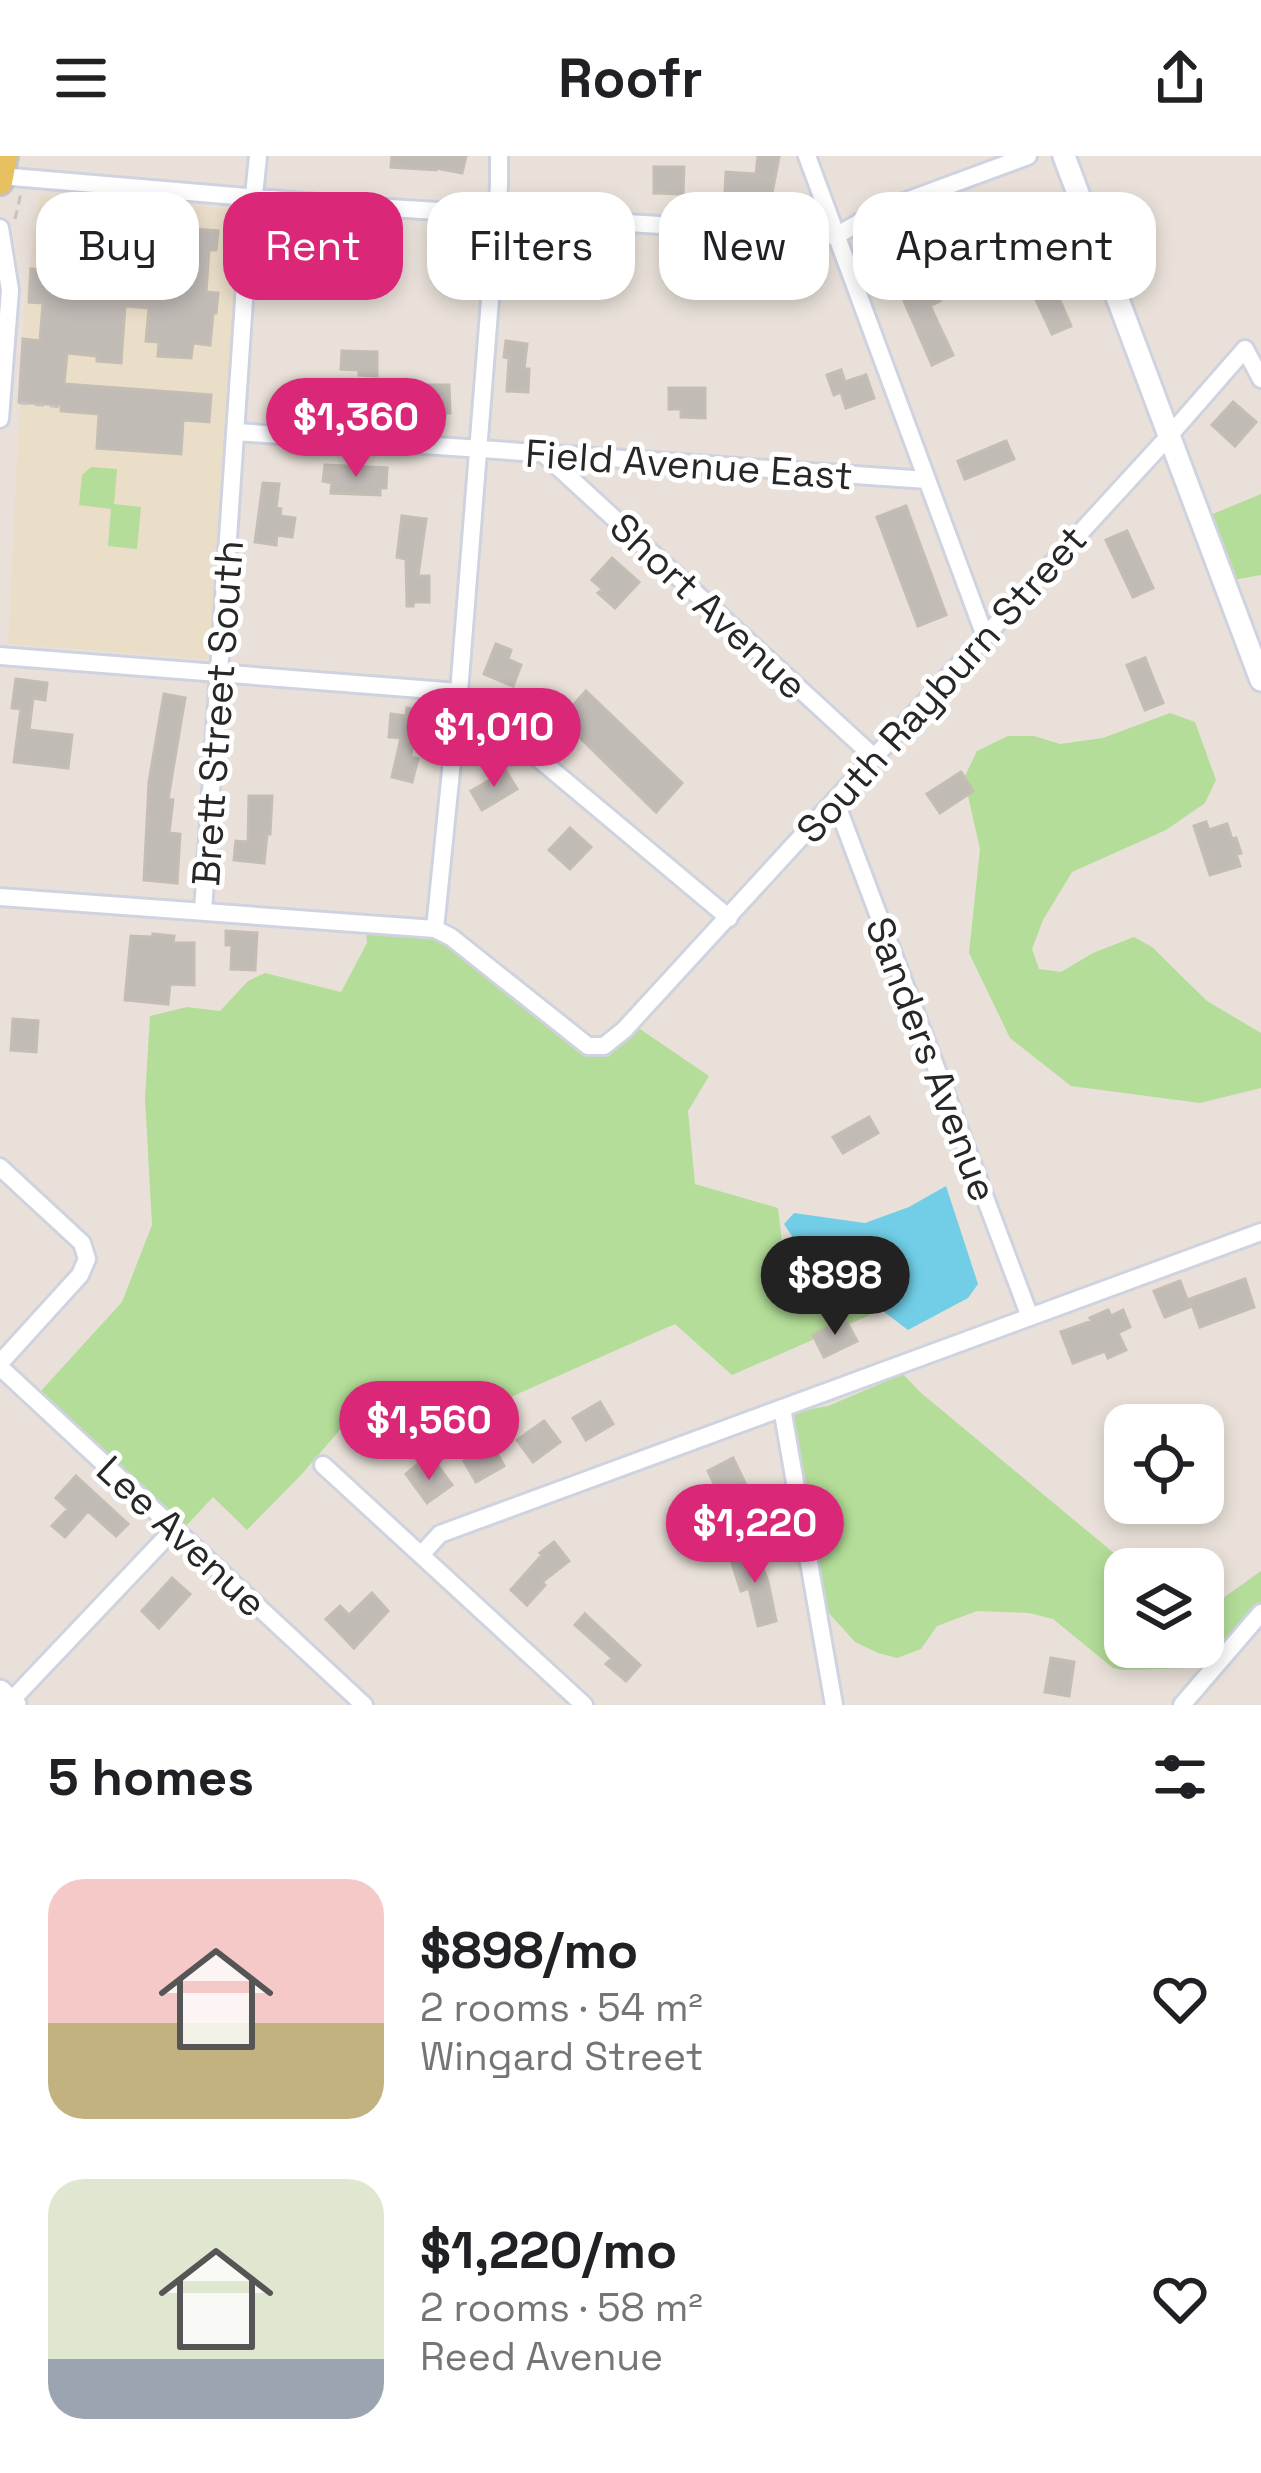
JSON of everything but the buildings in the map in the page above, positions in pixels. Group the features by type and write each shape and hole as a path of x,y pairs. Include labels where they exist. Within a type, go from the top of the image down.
{"main road":[{"path":"5,156 6,178"}],"street":[{"name":"Brett Street South","path":"254,192 258,156"},
{"path":"497,192 499,156"},
{"path":"807,156 985,636"},
{"path":"635,223 836,236 879,211 1028,156"},
{"path":"1064,156 1261,680"},
{"path":"6,178 223,195"},
{"path":"1,410 10,290 8,223"},
{"name":"Brett Street South","path":"203,911 246,300"},
{"path":"0,897 435,929 459,692 489,300"},
{"name":"South Rayburn Street","path":"435,929 589,1046 604,1046 729,918 1244,350 1261,379"},
{"name":"Field Avenue East","path":"236,432 927,480"},
{"name":"Short Avenue","path":"544,454 874,758"},
{"path":"0,656 459,692 729,918"},
{"name":"Sanders Avenue","path":"835,800 1030,1317"},
{"path":"0,1167 82,1243 87,1255 80,1275 0,1365"},
{"path":"421,1555 440,1534 1261,1232"},
{"name":"Lee Avenue","path":"0,1365 364,1705"},
{"path":"782,1408 834,1705"},
{"path":"322,1465 584,1705"},
{"path":"8,1701 174,1529"},
{"path":"1182,1705 1261,1612"}],"path":[{"path":"6,178 8,223"},
{"path":"1,410 62,407"}],"shaded area":[{"path":"199,207 223,208 223,300 240,300 215,660 8,644 25,297 36,222 36,300 199,300"}],"green space":[{"path":"91,467 117,469 114,504 141,507 137,549 108,546 111,509 79,505 82,475"},
{"path":"1261,494 1261,575 1233,580 1208,516"},
{"path":"1170,713 1195,722 1216,780 1205,803 1166,830 1072,872 1043,920 1032,949 1039,969 1061,972 1134,937 1152,947 1207,1001 1261,1033 1261,1088 1200,1103 1071,1086 1010,1038 969,953 980,849 964,778 977,751 1008,736 1034,736 1060,744 1103,738"},
{"path":"366,931 426,936 446,944 583,1053 608,1057 637,1027 709,1076 688,1111 695,1184 778,1208 784,1259 870,1315 732,1375 675,1324 392,1450 352,1416 247,1530 213,1497 185,1527 40,1392 122,1302 152,1225 145,1098 150,1016 187,1007 220,1011 248,981 265,973 341,992 367,943"},
{"path":"903,1374 1108,1548 1104,1548 1104,1661 1053,1619 1029,1613 977,1611 937,1626 921,1649 897,1658 855,1642 826,1610 791,1413 828,1406"},
{"path":"1261,1571 1261,1602 1224,1645 1224,1597"}],"water":[{"path":"946,1186 978,1284 968,1298 908,1330 799,1247 784,1224 794,1213 865,1223 909,1207"}]}
